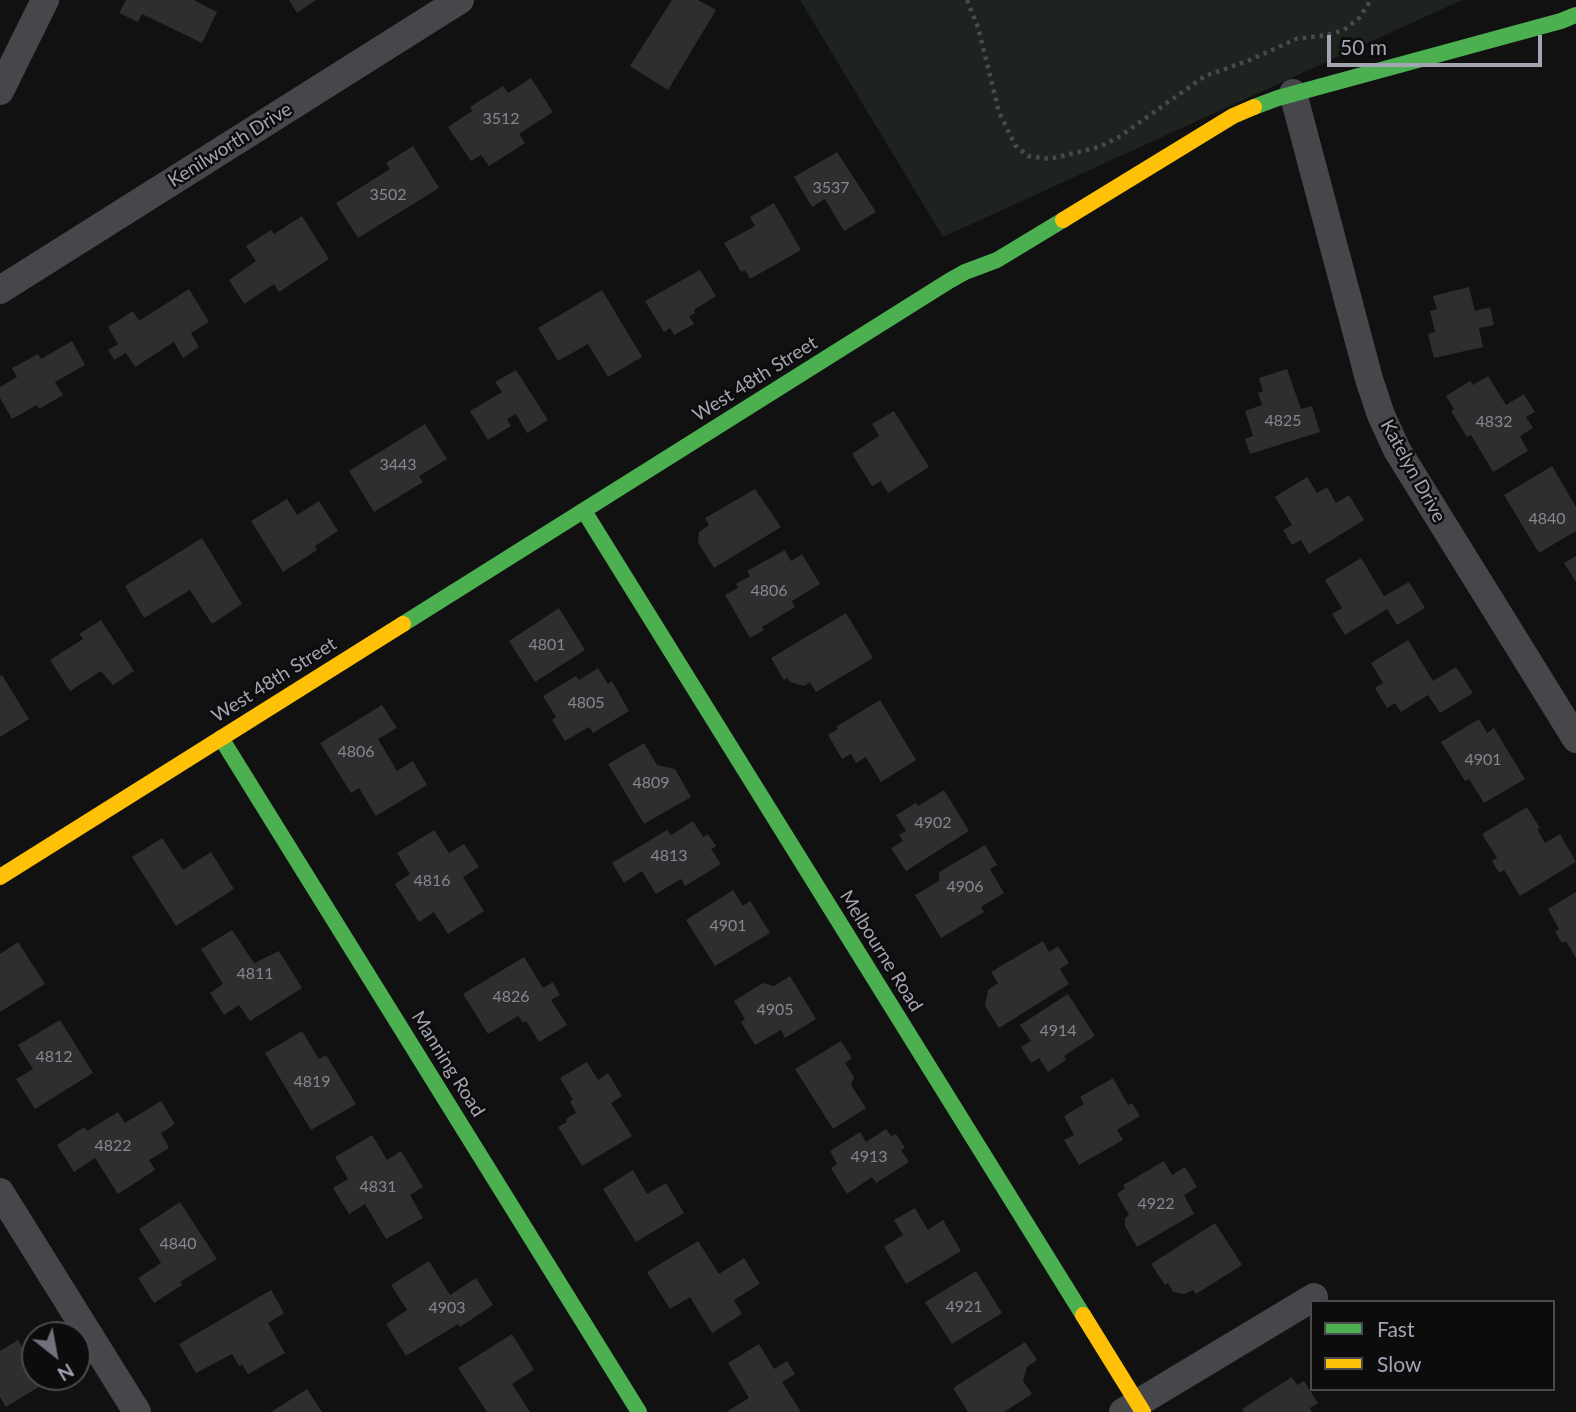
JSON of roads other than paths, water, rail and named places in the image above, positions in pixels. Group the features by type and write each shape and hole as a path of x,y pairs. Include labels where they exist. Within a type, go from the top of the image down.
{"street":[{"path":"0,90 45,0"},
{"name":"Kenilworth Drive","path":"0,290 460,0"},
{"name":"West 48th Street","path":"0,877 965,272 997,260 1233,116 1293,93 1576,15"},
{"name":"Katelyn Drive","path":"1293,93 1374,397 1385,424 1407,468 1576,739"},
{"name":"Melbourne Road","path":"584,511 1134,1409"},
{"name":"Manning Road","path":"221,737 639,1412"},
{"path":"0,1192 137,1412"},
{"path":"1134,1409 1314,1297"}]}
